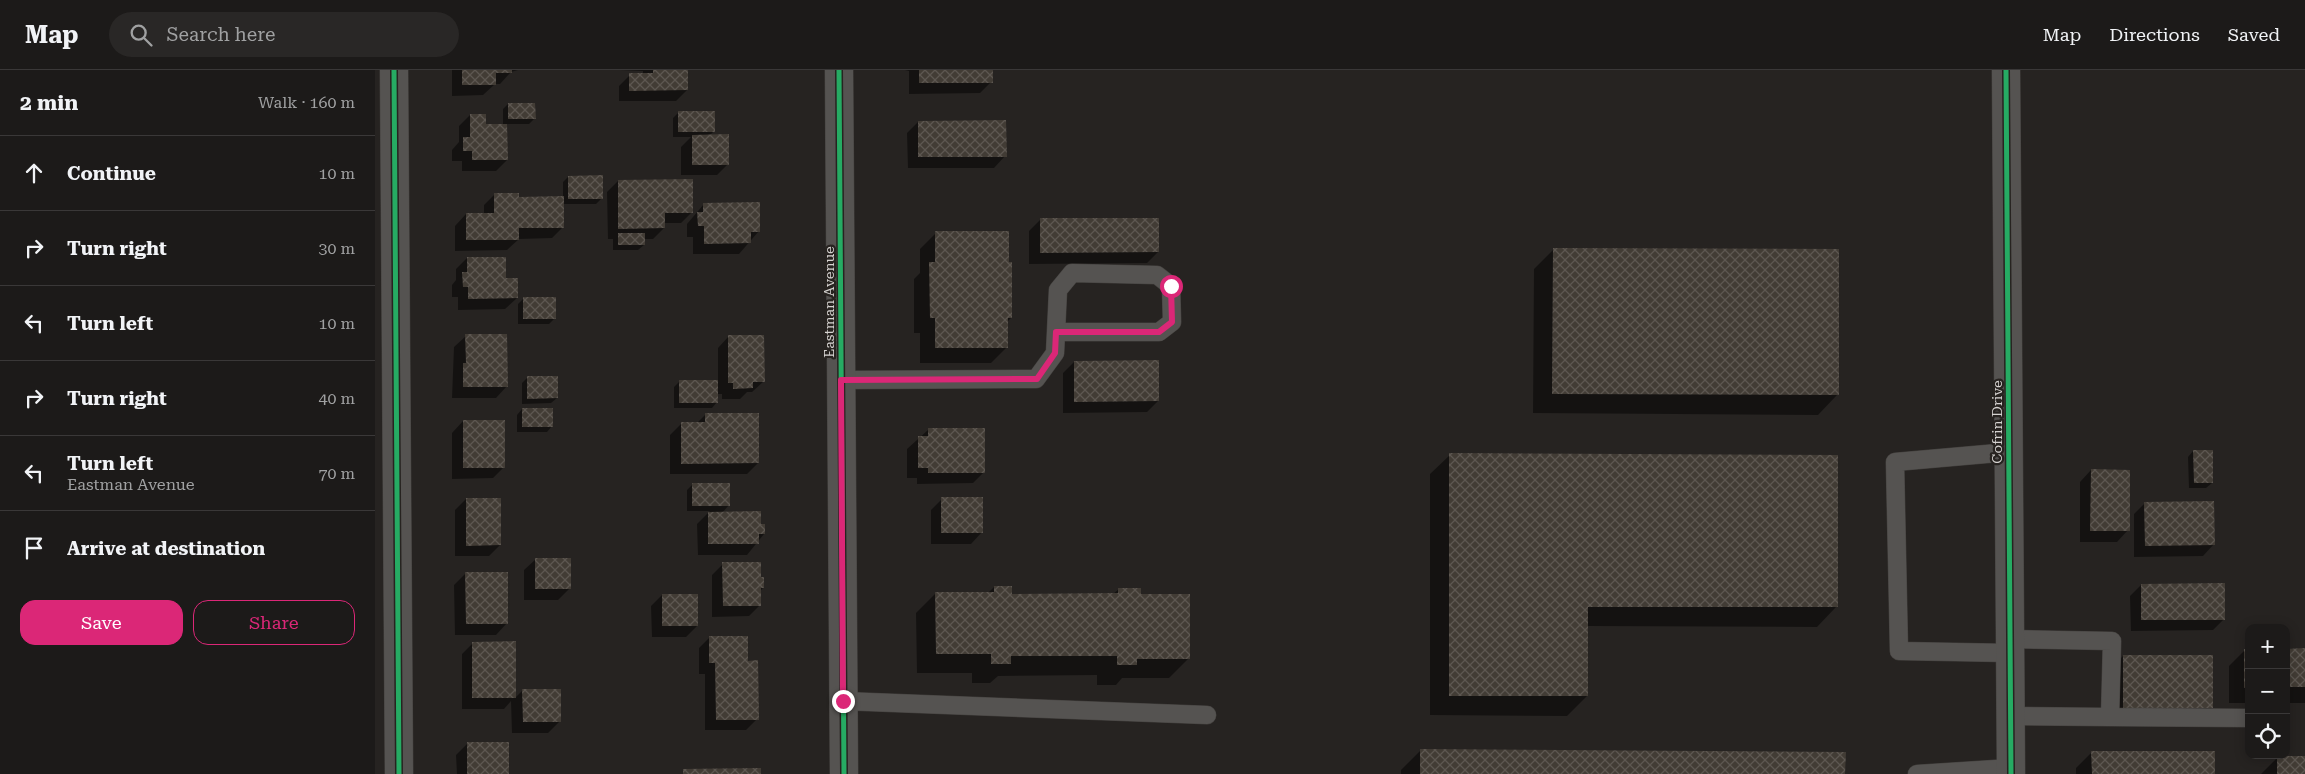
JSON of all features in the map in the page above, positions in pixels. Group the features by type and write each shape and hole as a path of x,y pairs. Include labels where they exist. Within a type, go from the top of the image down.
{"street":[{"path":"394,70 399,774"},
{"name":"Eastman Avenue","path":"839,70 844,774"},
{"name":"Cofrin Drive","path":"2006,70 2011,771"}],"lane":[{"path":"841,380 1037,379 1055,353 1056,332 1058,290 1072,273 1157,275 1171,286 1172,322 1159,332 1056,332"},
{"path":"2009,452 1895,462 1899,651 2112,642 2110,717"},
{"path":"843,701 1207,715"},
{"path":"2011,716 2245,718"},
{"path":"1917,774 2011,771"}],"building":[{"path":"462,70 512,70 512,73 496,73 496,85 462,85"},
{"path":"653,70 688,70 688,90 629,91 629,73 653,73"},
{"path":"919,70 993,70 993,83 919,83"},
{"path":"508,103 535,103 536,119 508,119"},
{"path":"678,111 715,111 715,132 678,132"},
{"path":"470,114 486,114 486,124 507,124 508,160 472,160 472,151 463,151 463,137 470,137"},
{"path":"1006,120 1007,157 918,157 918,121"},
{"path":"729,134 729,165 692,165 692,135"},
{"path":"603,175 603,199 568,199 568,176"},
{"path":"693,179 693,213 665,213 665,228 618,229 618,180"},
{"path":"494,193 519,193 519,197 564,196 564,228 519,228 519,240 466,240 466,213 494,213"},
{"path":"760,202 760,232 751,232 751,243 704,244 704,226 698,226 697,212 703,212 703,203"},
{"path":"1040,218 1159,218 1159,252 1040,253"},
{"path":"935,231 1009,231 1009,262 1012,262 1012,318 1008,318 1008,348 935,348 935,318 930,318 929,262 935,262"},
{"path":"618,233 645,233 645,245 618,245"},
{"path":"1553,248 1839,249 1839,395 1552,394"},
{"path":"467,257 506,257 506,278 518,278 518,298 468,299 468,287 463,287 462,272 467,272"},
{"path":"523,297 556,297 556,319 523,319"},
{"path":"465,334 507,334 508,387 463,387 463,363 466,363"},
{"path":"728,335 764,335 765,382 753,382 753,388 733,389 733,383 728,383"},
{"path":"1159,360 1159,401 1074,402 1074,361"},
{"path":"527,376 558,376 558,398 527,399"},
{"path":"679,380 718,380 718,403 679,403"},
{"path":"522,408 553,408 553,427 522,427"},
{"path":"705,413 759,413 759,463 681,464 681,422 705,422"},
{"path":"463,420 505,420 505,468 463,468"},
{"path":"928,428 985,428 985,473 928,473 928,468 918,468 918,436 928,436"},
{"path":"2193,450 2213,450 2213,483 2194,483"},
{"path":"1449,453 1838,455 1838,607 1588,607 1588,696 1449,696"},
{"path":"2091,469 2130,470 2130,531 2090,531"},
{"path":"692,483 730,483 730,506 692,506"},
{"path":"941,497 983,497 983,533 941,533"},
{"path":"466,498 501,498 501,545 466,546"},
{"path":"2214,501 2215,545 2145,546 2144,502"},
{"path":"761,511 761,524 765,524 765,534 759,534 759,544 708,544 708,512"},
{"path":"535,558 571,558 571,589 535,589"},
{"path":"722,562 761,562 761,577 764,577 764,588 761,588 761,606 723,606"},
{"path":"465,572 508,572 508,624 466,624"},
{"path":"2225,583 2225,620 2141,620 2141,584"},
{"path":"994,586 1012,586 1012,594 1118,593 1118,588 1141,588 1141,594 1190,594 1190,659 1137,659 1137,665 1117,665 1117,656 1011,656 1011,664 991,664 991,654 936,654 935,592 994,592"},
{"path":"662,594 698,594 698,626 662,626"},
{"path":"709,636 748,636 748,661 758,660 759,720 716,720 715,663 709,663"},
{"path":"516,641 516,698 472,698 472,642"},
{"path":"2305,648 2305,687 2290,687 2290,649"},
{"path":"2244,649 2245,649 2245,688"},
{"path":"2123,655 2213,655 2213,708 2123,709"},
{"path":"522,689 561,689 561,722 523,722"},
{"path":"467,742 509,742 509,774 467,774"},
{"path":"1420,749 1846,752 1845,774 1420,774"},
{"path":"2091,751 2215,751 2215,774 2092,774"},
{"path":"2290,756 2305,756 2305,774 2277,774 2277,759 2290,759"},
{"path":"761,768 761,774 683,774 683,769"}],"cycle path":[{"path":"394,70 399,774"},
{"path":"839,70 844,774"},
{"path":"2006,70 2011,774"}],"route":[{"path":"843,701 841,380 1037,379 1055,353 1056,332 1159,332 1172,322 1171,286"}]}
